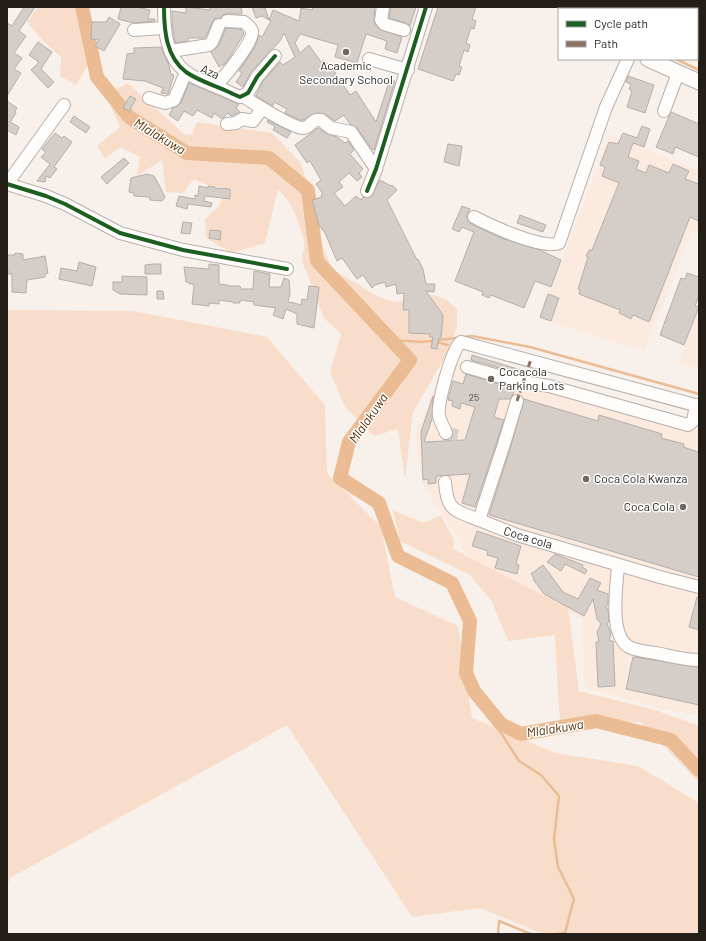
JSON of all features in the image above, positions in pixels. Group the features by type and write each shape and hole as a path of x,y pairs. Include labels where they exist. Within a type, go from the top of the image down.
{"main road":[{"path":"650,60 699,82"}],"street":[{"name":"Aza","path":"164,7 164,28 171,51 175,61 186,72 233,94 243,96 262,109 299,127 307,127 316,120 321,120 331,128 352,132 376,169"},
{"path":"383,7 381,16 384,24 404,30"},
{"path":"367,191 376,169 408,70 426,7"},
{"path":"171,51 209,45 223,23 244,22 252,30 252,34 244,51 216,86"},
{"path":"134,30 164,28"},
{"path":"243,96 250,90 258,77 275,56"},
{"path":"369,59 408,70"},
{"path":"474,217 497,229 541,243 555,245 559,243 606,107 628,60"},
{"path":"149,98 164,103 174,100 186,72"},
{"path":"664,111 678,73"},
{"path":"64,105 7,184 46,196 65,204 120,233 183,250 287,269"},
{"path":"227,124 236,123 242,119 253,121 262,109"},
{"path":"446,433 439,415 441,395 450,364 458,344 466,342 698,405 693,421 688,424 549,386 516,381 468,367"},
{"path":"479,520 504,444 516,401"},
{"name":"Coca cola","path":"445,482 446,497 449,505 456,511 517,535 699,587"},
{"path":"618,565 616,626 620,638 629,646 638,650 688,660 699,660"}],"shaded area":[{"path":"38,7 75,7 88,65 76,85 60,76 61,57 43,41 27,22"},
{"path":"128,83 185,135 192,134 197,122 272,133 300,162 311,193 311,208 315,228 332,269 381,298 396,302 425,295 434,295 447,300 457,309 457,327 448,352 413,412 405,479 398,429 374,436 345,407 330,372 341,334 324,318 302,261 304,244 298,220 283,194 278,189 265,243 232,253 206,238 205,219 220,205 225,188 206,185 194,179 183,193 166,192 162,160 137,176 140,157 121,147 105,158 97,146 120,127 105,94"},
{"path":"610,135 699,170 699,233 692,231 644,351 540,319"},
{"path":"7,310 133,311 267,337 325,405 327,473 381,527 395,597 458,626 472,718 555,753 638,766 699,803 699,934 543,934 480,908 412,917 287,725 10,878 7,886"},
{"path":"699,311 699,368 679,363"},
{"name":"Coca Cola Kwanza","path":"446,358 535,378 699,430 699,715 662,709 585,687 582,619 471,563 453,531 423,485 415,436"},
{"path":"393,510 423,523 441,515 454,540 453,549 568,608 579,691 655,710 699,726 699,782 640,722 596,721 561,731 555,635 508,641 492,602 470,575 400,541"}],"building":[{"path":"24,7 35,7 19,31 26,36 14,53 22,58 14,69 21,73 7,96 7,23 12,26"},
{"path":"121,7 137,7 150,10 148,19 155,19 155,21 133,23 118,19"},
{"path":"186,7 210,10 210,7 241,7 242,14 224,14 220,18 214,19 205,38 188,38 188,41 175,43 172,11 186,13"},
{"path":"252,7 265,8 269,20 262,16 256,18"},
{"path":"313,7 375,7 374,22 378,28 402,37 397,53 385,49 387,41 366,34 357,63 335,57 338,45 300,34 295,43 300,53 309,45 321,62 324,60 332,68 350,95 356,91 376,122 390,79 395,81 374,150 357,128 350,124 344,115 335,121 325,114 316,113 303,120 300,120 285,113 287,109 274,102 273,106 256,96 263,81 280,62 283,65 295,57 284,33 280,41 251,72 243,87 236,82 242,73 239,71 255,47 259,35 262,37 271,21 269,20 273,10 299,21 301,8 312,10"},
{"path":"391,7 416,7 410,26 406,23 389,18"},
{"path":"438,7 476,7 472,19 476,21 474,29 471,28 466,43 470,45 468,52 464,50 459,66 462,67 459,75 456,74 453,81 418,69"},
{"path":"109,17 120,24 104,51 95,46 99,40 91,39 92,22 106,22"},
{"path":"226,28 241,29 244,34 226,63 219,67 211,52 219,45"},
{"path":"38,42 52,52 41,69 54,82 48,88 31,70 39,62 29,55"},
{"path":"161,47 169,65 171,74 174,75 168,94 161,93 163,88 145,81 123,79 127,54 134,53 134,48"},
{"path":"628,76 654,85 645,113 627,107 632,91 629,89 631,84 626,82"},
{"path":"189,83 239,104 236,108 240,112 231,116 228,113 222,119 214,113 212,118 197,110 193,116 184,111 178,121 169,115 173,108 181,103"},
{"path":"130,96 136,99 129,111 123,108"},
{"path":"7,101 17,108 15,111 16,113 10,122 19,127 16,135 7,130"},
{"path":"671,112 699,124 699,157 675,147 673,154 656,147"},
{"path":"74,116 90,127 86,133 70,122"},
{"path":"268,120 291,132 287,138 273,130 275,126 267,122"},
{"path":"642,126 650,129 644,147 633,143 628,157 639,161 636,169 646,173 649,165 669,173 673,164 689,171 685,179 699,184 699,221 690,217 649,322 633,315 631,319 619,313 620,310 579,294 580,290 578,289 588,257 586,256 589,250 592,250 619,183 602,176 605,167 600,165 607,147 609,142 618,144 623,133 637,138"},
{"path":"318,128 327,134 337,137 345,143 348,141 354,150 350,154 363,169 359,173 362,177 357,181 349,173 339,182 343,187 334,193 345,206 356,196 361,200 363,197 371,197 380,180 391,186 392,185 397,190 387,200 423,269 426,284 435,284 434,292 426,291 443,315 441,338 439,338 437,349 431,348 433,337 430,337 430,334 409,333 409,310 403,310 404,293 397,294 396,284 386,287 385,282 375,285 372,288 363,275 357,279 342,258 337,261 325,233 319,225 312,200 322,197 321,195 323,194 316,184 321,180 310,161 307,163 295,145"},
{"path":"55,133 62,138 64,136 72,142 54,167 57,169 50,178 46,176 45,182 37,181 50,164 41,157 46,152 42,149"},
{"path":"448,144 462,146 459,166 444,162"},
{"path":"124,158 129,163 107,184 101,177"},
{"path":"147,174 154,176 165,197 162,201 150,200 150,197 134,196 134,193 129,192 131,178"},
{"path":"199,186 230,189 230,199 205,196 204,201 212,203 211,207 188,204 187,209 176,206 179,196 195,199 195,195 198,196"},
{"path":"462,206 470,209 466,216 471,224 501,238 540,250 561,260 551,287 535,281 524,308 491,295 489,298 482,295 483,292 455,281 474,232 462,227 459,232 452,229"},
{"path":"520,215 546,225 543,232 517,223"},
{"path":"183,222 192,223 190,234 181,233"},
{"path":"210,230 221,231 220,240 209,238"},
{"path":"15,253 23,254 23,260 45,256 48,273 45,274 45,277 27,280 26,293 12,292 12,274 8,274 7,255 15,255"},
{"path":"79,262 96,267 92,286 59,279 61,268 77,271"},
{"path":"161,264 161,274 145,274 145,265"},
{"path":"209,264 219,265 219,284 240,286 241,289 253,289 254,271 270,274 269,287 281,287 284,278 289,280 290,294 288,301 290,303 301,305 302,299 307,300 309,286 319,287 314,328 297,324 297,314 286,309 283,319 273,315 276,308 254,305 254,302 240,300 240,303 233,303 219,300 219,304 209,303 209,306 192,304 194,285 186,282 184,267 209,269"},
{"path":"687,273 699,277 699,295 695,306 699,307 684,345 660,335 681,278 685,279"},
{"path":"122,276 147,277 147,295 120,294 113,290 113,282 122,282"},
{"path":"157,291 163,291 164,299 157,299"},
{"path":"548,294 559,298 551,321 540,317"},
{"path":"472,355 521,370 520,374 471,360"},
{"path":"466,374 516,389 510,399 499,399 494,417 504,420 475,507 462,503 470,474 436,476 436,483 428,484 428,479 423,480 421,432 433,396 432,419 424,442 465,440 475,407 461,403 460,409 452,406 453,401 448,400 453,381 463,384"},
{"name":"Coca Cola Kwanza","path":"524,399 598,421 599,415 662,434 661,438 684,444 683,447 699,452 699,577 489,515"},
{"path":"477,531 521,546 516,564 519,565 517,574 495,568 498,558 487,555 488,551 472,546"},
{"path":"555,554 583,565 582,567 587,570 585,574 565,564 561,571 547,562"},
{"path":"543,565 563,592 578,599 590,578 601,583 597,590 608,594 608,604 606,607 608,610 609,621 607,624 611,633 609,641 613,641 615,686 598,687 596,642 599,642 597,632 601,624 597,619 593,599 584,616 544,594 531,574"},
{"path":"697,597 699,597 699,630 689,627"},
{"path":"633,657 699,667 699,705 626,689"}],"waterway":[{"name":"Mlalakuwa","path":"82,7 97,77 129,117 187,153 269,158 308,190 317,261 410,360 349,442 340,478 379,503 398,556 452,583 470,621 466,673 474,691 501,724 521,734 596,721 671,740 699,770"},
{"path":"678,60 699,70"},
{"path":"391,340 422,342 472,336 530,347 699,394"},
{"path":"437,342 448,345"},
{"path":"643,397 687,409"},
{"path":"474,691 519,761 541,775 559,796 554,839 558,867 574,899 565,933 557,934"},
{"path":"498,934 499,921 531,934"}],"tunnel":[{"path":"446,433 463,436"}],"marked path":[{"path":"517,401 531,359"}],"cycle path":[{"path":"164,7 166,34 170,51 174,59 186,72 221,89 240,97 248,93 257,77 275,56"},
{"path":"367,191 376,169 426,7"},
{"path":"7,184 46,196 65,204 120,233 183,250 287,269"}],"place":[{"name":"Academic Secondary School","path":"346,52"},
{"name":"Cocacola Parking Lots","path":"491,379"},
{"name":"Coca Cola Kwanza","path":"586,479"},
{"name":"Coca Cola","path":"683,507"}]}
